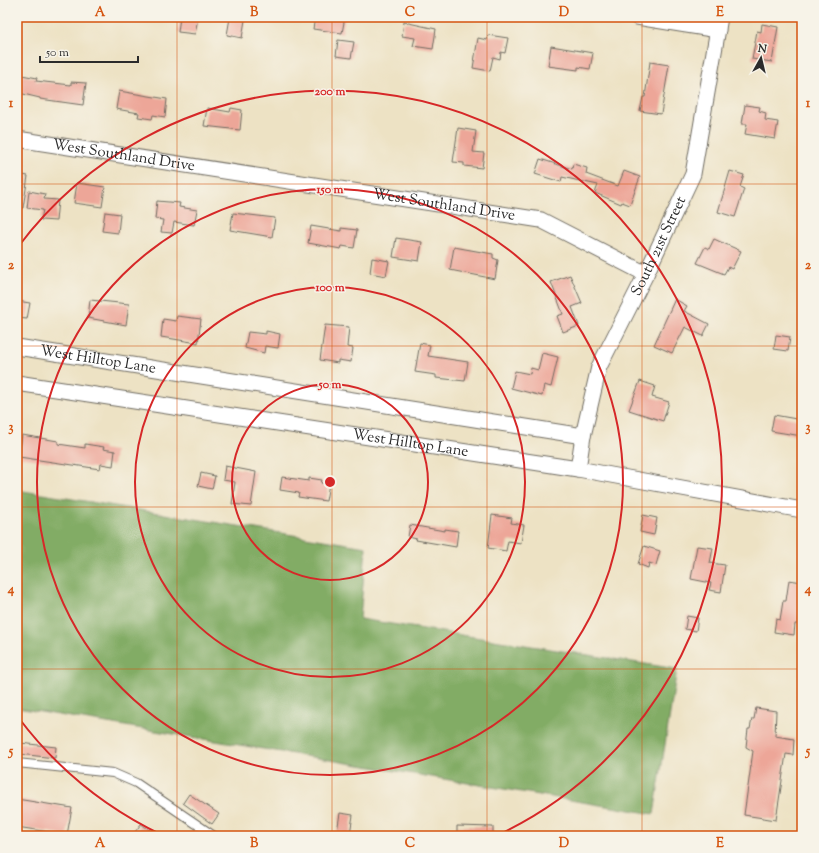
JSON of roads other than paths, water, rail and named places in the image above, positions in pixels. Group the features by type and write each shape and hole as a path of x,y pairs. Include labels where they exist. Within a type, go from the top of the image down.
{"street":[{"path":"637,17 719,23"},
{"name":"South 21st Street","path":"578,469 583,436 599,367 646,274 692,174 719,23"},
{"name":"West Southland Drive","path":"17,139 541,220 646,274"},
{"name":"West Hilltop Lane","path":"17,347 583,436"},
{"name":"West Hilltop Lane","path":"17,383 578,469 802,510"}],"lane":[{"path":"17,763 113,773 136,783 214,836"}]}
